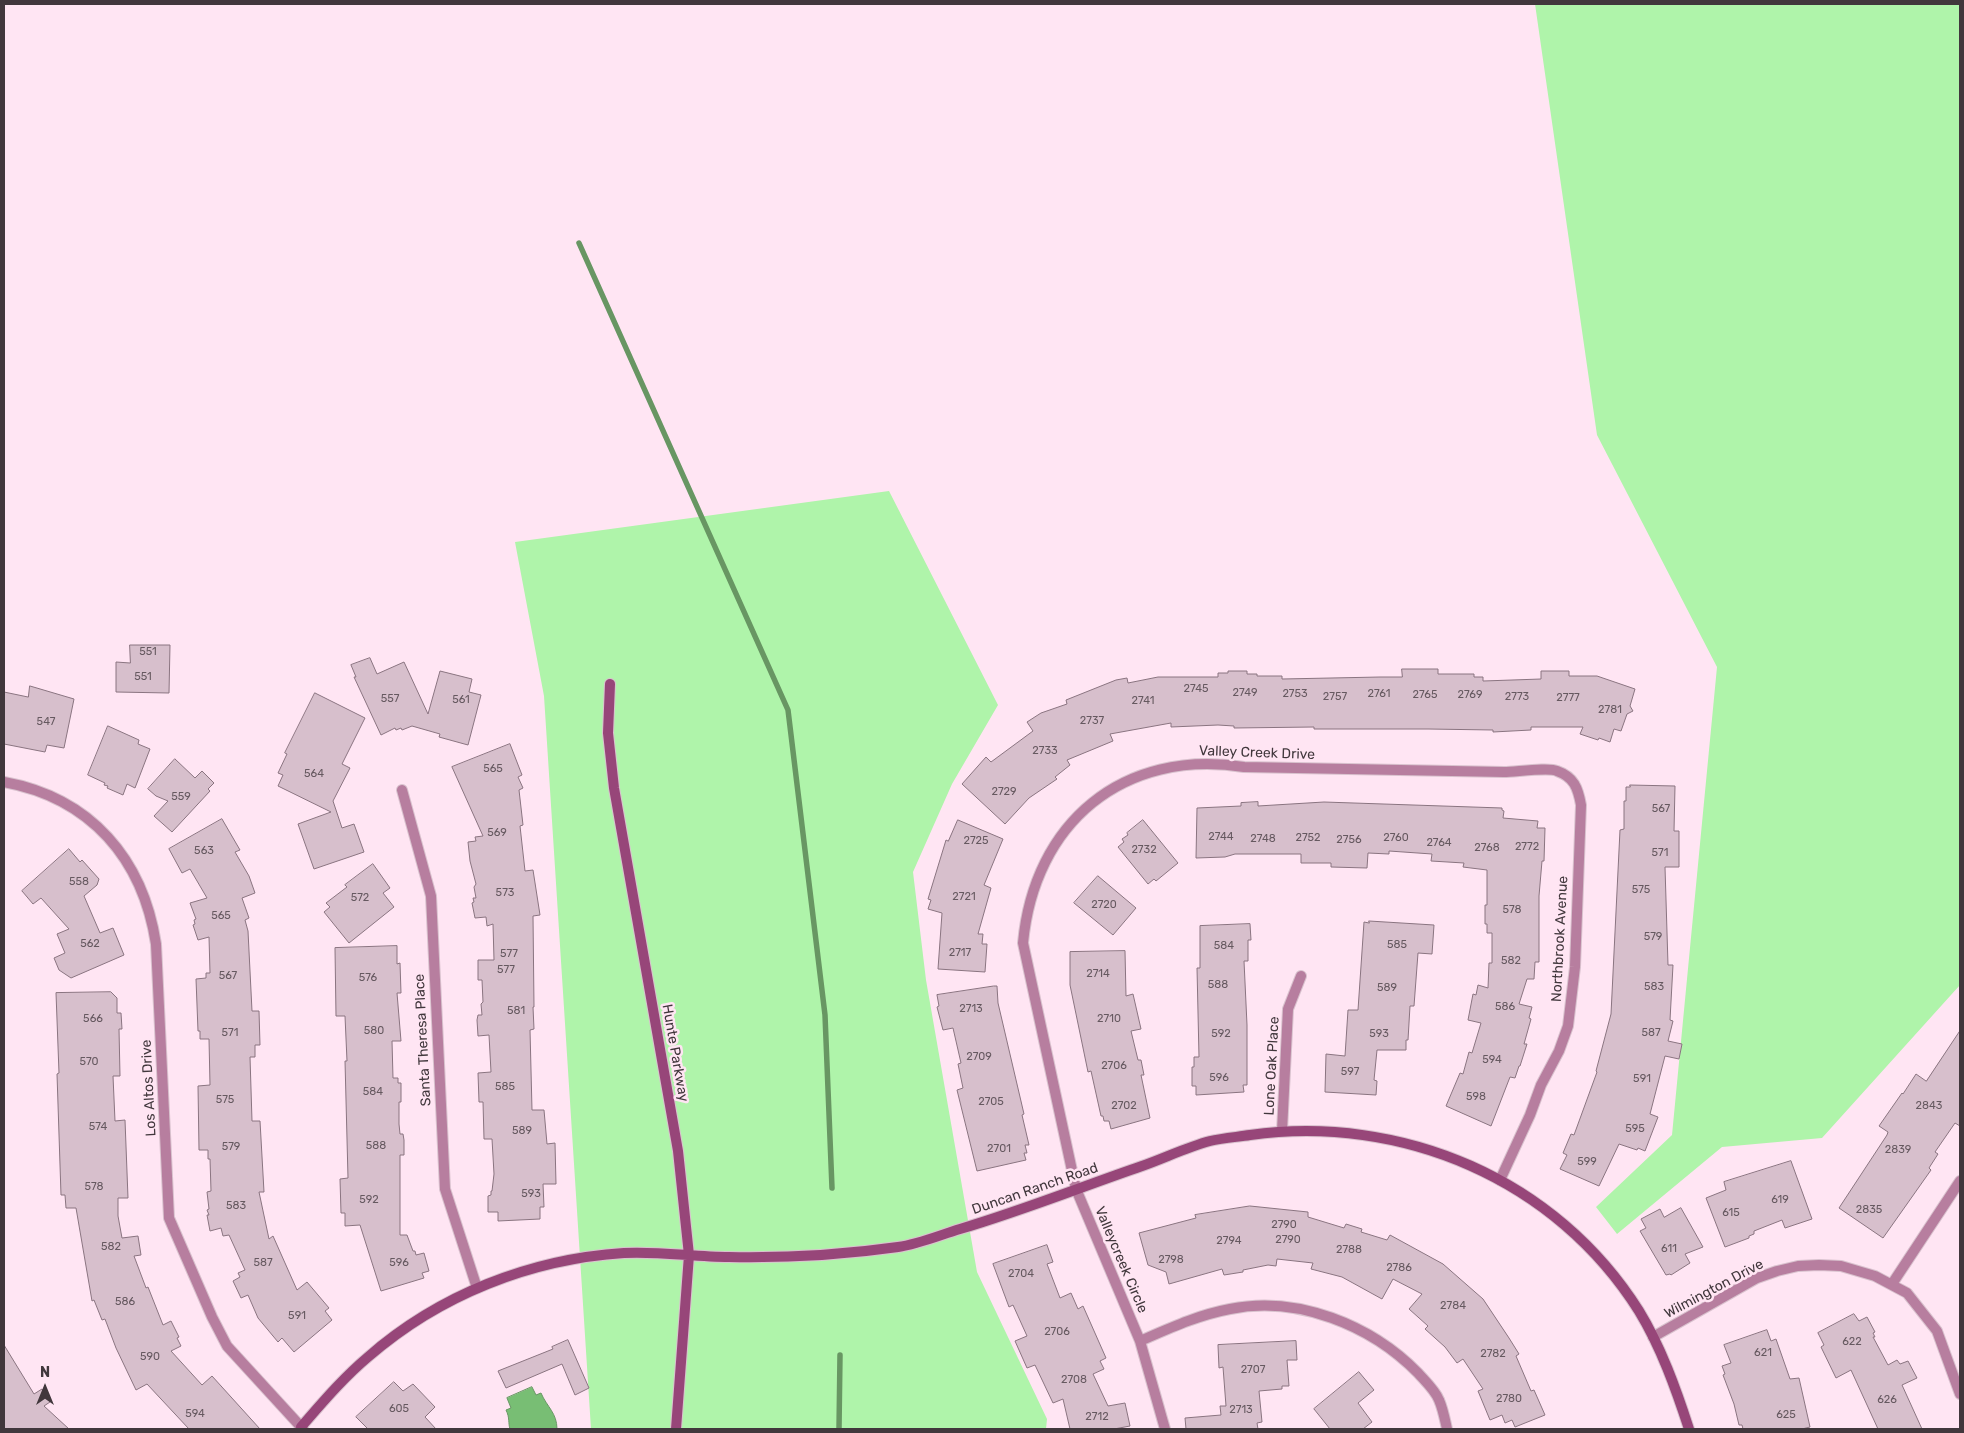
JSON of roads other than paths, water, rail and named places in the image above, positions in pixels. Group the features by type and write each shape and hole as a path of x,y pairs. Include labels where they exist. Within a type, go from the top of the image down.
{"street":[{"name":"Hunte Parkway","path":"610,684 608,733 614,788 678,1151 689,1255 676,1429"},
{"name":"Valley Creek Drive","path":"1076,1189 1024,943 1029,907 1036,882 1045,862 1064,832 1091,804 1138,776 1158,770 1199,764 1222,764 1244,768 1522,772 1554,769 1570,777"},
{"name":"Northbrook Avenue","path":"1500,1180 1559,1051 1568,1026 1575,967 1581,805 1578,788 1570,777"},
{"name":"Los Altos Drive","path":"4,782 39,791 79,812 113,842 138,879 149,907 156,944 169,1218 204,1300 227,1346 302,1428"},
{"name":"Santa Theresa Place","path":"402,790 430,896 445,1189 477,1288"},
{"name":"Lone Oak Place","path":"1282,1131 1288,1009 1301,976"},
{"name":"Duncan Ranch Road","path":"302,1428 346,1377 394,1336 448,1302 477,1288 536,1267 596,1256 658,1253 730,1257 822,1255 903,1246 998,1218 1212,1141 1282,1131 1347,1132 1410,1144 1464,1163 1500,1180 1549,1213 1596,1256 1633,1303 1653,1337 1677,1393 1689,1429"},
{"path":"1892,1284 1960,1181"},
{"name":"Valleycreek Circle","path":"1076,1189 1140,1341 1166,1429"},
{"name":"Wilmington Drive","path":"1653,1337 1757,1278 1777,1270 1819,1265 1841,1266 1867,1273 1907,1293 1937,1331 1960,1394"},
{"path":"1140,1341 1204,1314 1229,1309 1254,1306 1280,1307 1305,1310 1330,1317 1372,1336 1409,1364 1439,1399 1448,1429"}],"waterway":[{"path":"579,243 788,710 825,1015 832,1188"},
{"path":"839,1429 840,1355"}]}
